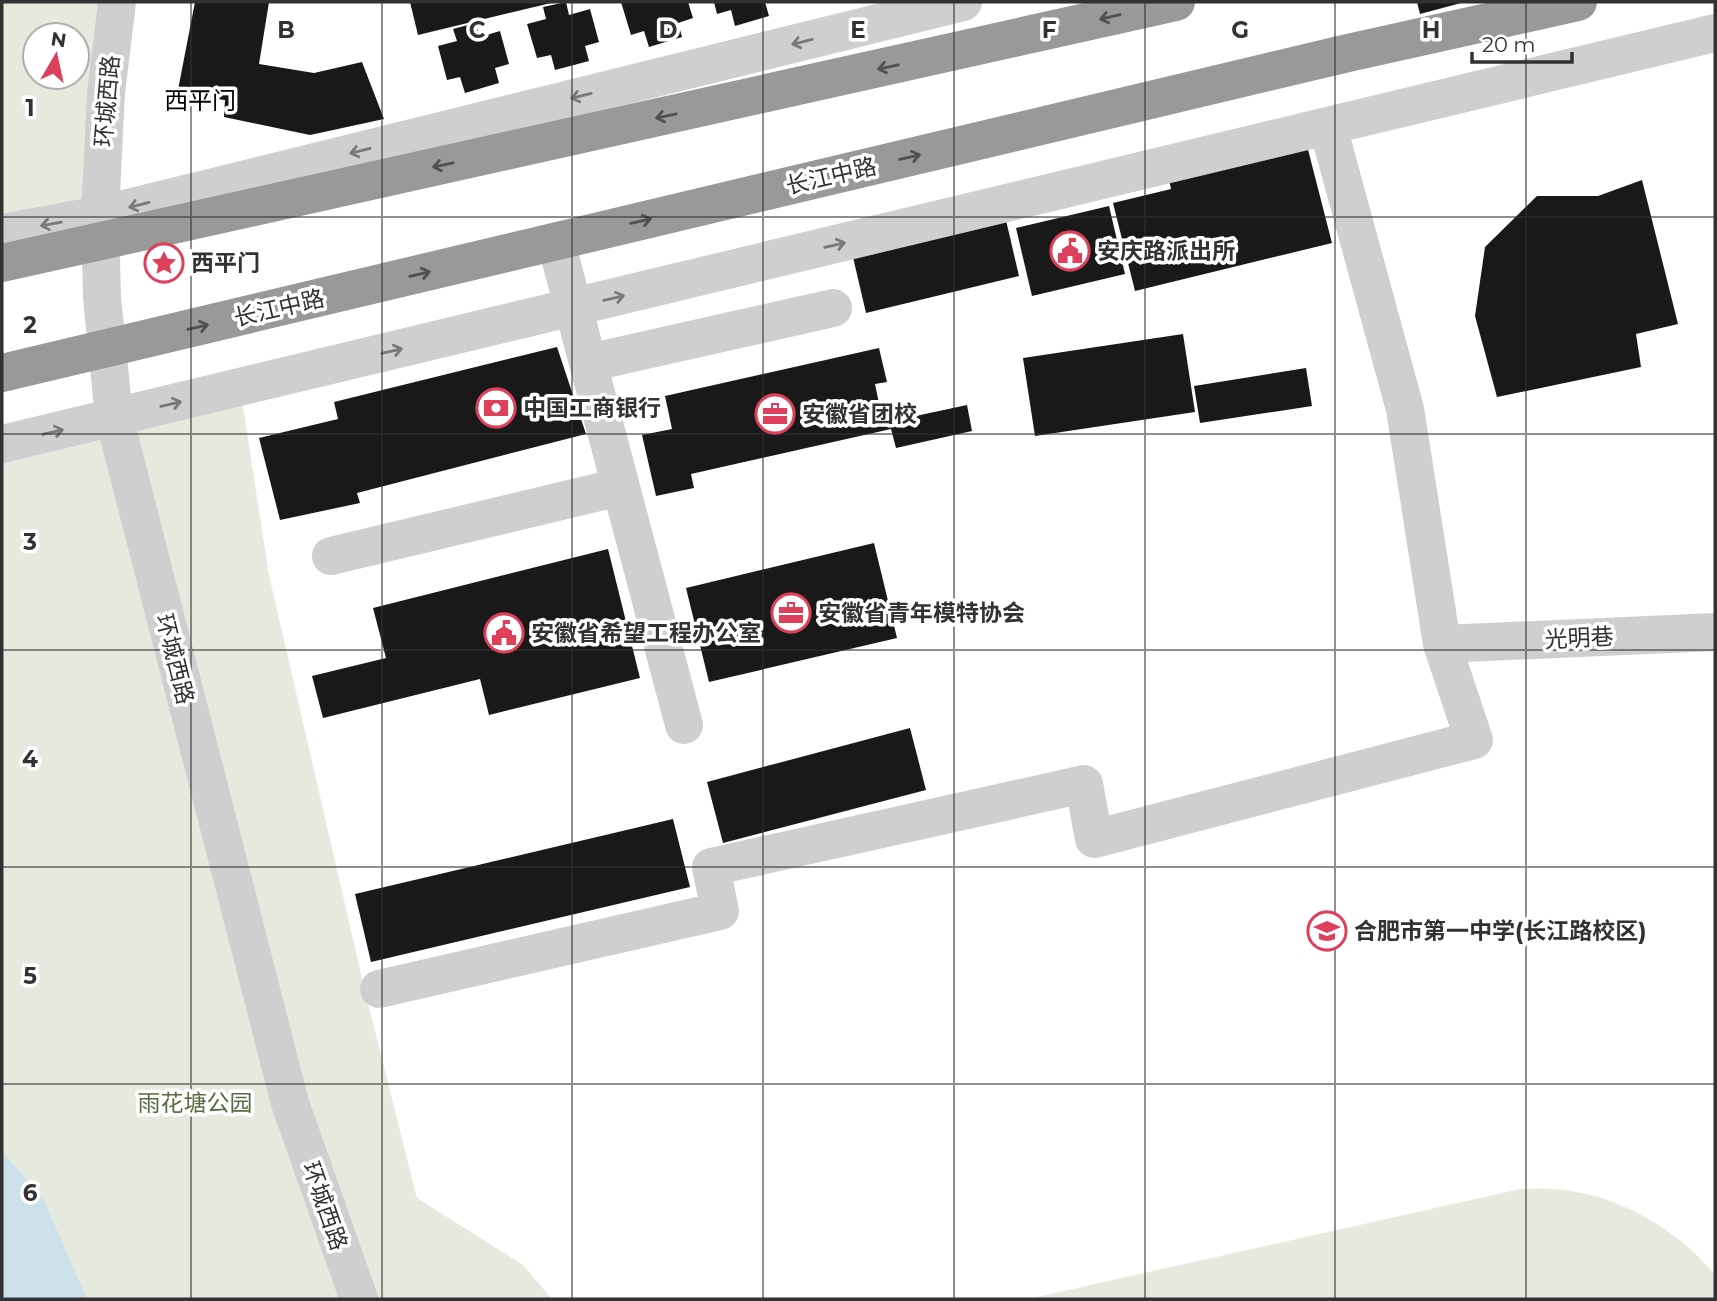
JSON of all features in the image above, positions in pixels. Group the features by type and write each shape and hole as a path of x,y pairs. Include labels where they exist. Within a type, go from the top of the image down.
{"highway":[{"path":"2,263 94,233 1176,2"},
{"name":"长江中路","path":"2,373 1578,2"}],"street":[{"name":"环城西路","path":"117,2 94,233 96,351 290,1103 359,1299"},
{"path":"2,233 94,233 963,2"},
{"path":"2,444 1715,33"},
{"path":"379,989 720,911 712,867 1084,784 1094,839 1474,740 1443,645 1405,409 1328,127"},
{"path":"556,242 684,725"},
{"path":"588,363 833,308"},
{"path":"331,556 620,487"},
{"name":"光明巷","path":"1443,645 1715,632"}],"green space":[{"path":"2,2 117,2 100,215 2,233"},
{"name":"雨花塘公园","path":"240,387 269,575 365,991 417,1198 523,1265 552,1299 2,1299 2,444"},
{"path":"1520,1189 1553,1189 1585,1194 1627,1208 1647,1218 1685,1244 1715,1275 1715,1299 1028,1299"}],"water":[{"path":"2,1152 42,1196 87,1299 2,1299"}],"building":[{"path":"195,2 269,2 259,64 314,73 362,62 384,119 310,135 224,117 225,100 177,95"},
{"path":"410,2 551,2 551,3 418,35"},
{"path":"566,2 569,15 590,9 599,42 585,46 589,61 555,70 551,55 537,58 527,24 546,19 543,7"},
{"path":"621,2 688,2 693,18 678,23 682,37 649,47 644,31 631,35"},
{"path":"714,2 765,2 769,16 735,26 731,10 717,14"},
{"path":"1417,2 1461,2 1461,3 1420,14"},
{"path":"475,23 480,37 500,31 509,64 495,68 499,83 465,93 460,77 447,80 438,46 457,41 453,29"},
{"path":"1305,138 1332,243 1135,291 1113,203 1171,189 1167,171"},
{"path":"1642,180 1678,324 1636,334 1641,367 1497,397 1475,316 1485,247 1537,196 1598,196"},
{"name":"安庆路派出所","path":"1109,206 1125,274 1032,296 1016,228"},
{"path":"1005,216 1019,276 866,313 852,253"},
{"path":"1183,334 1195,412 1035,436 1023,358"},
{"path":"557,347 586,434 357,493 360,503 280,520 259,438 338,419 334,402"},
{"name":"安徽省团校","path":"879,348 887,382 875,384 883,423 967,405 972,431 896,448 891,429 691,474 694,488 656,496 642,435 672,429 665,396"},
{"path":"1306,368 1312,406 1200,423 1194,386"},
{"name":"安徽省青年模特协会","path":"874,543 897,638 709,682 686,588"},
{"name":"安徽省希望工程办公室","path":"608,549 640,678 489,715 480,679 323,718 312,676 386,658 373,608"},
{"path":"910,728 926,790 723,843 707,782"},
{"path":"673,819 690,887 371,962 355,894"}],"place":[{"name":"安庆路派出所","path":"1070,251"},
{"name":"西平门","path":"164,263"},
{"name":"中国工商银行","path":"496,408"},
{"name":"安徽省团校","path":"775,414"},
{"name":"安徽省青年模特协会","path":"791,613"},
{"name":"安徽省希望工程办公室","path":"504,633"},
{"name":"合肥市第一中学(长江路校区)","path":"1327,931"}],"district":[{"name":"西平门","path":"200,100"}]}
